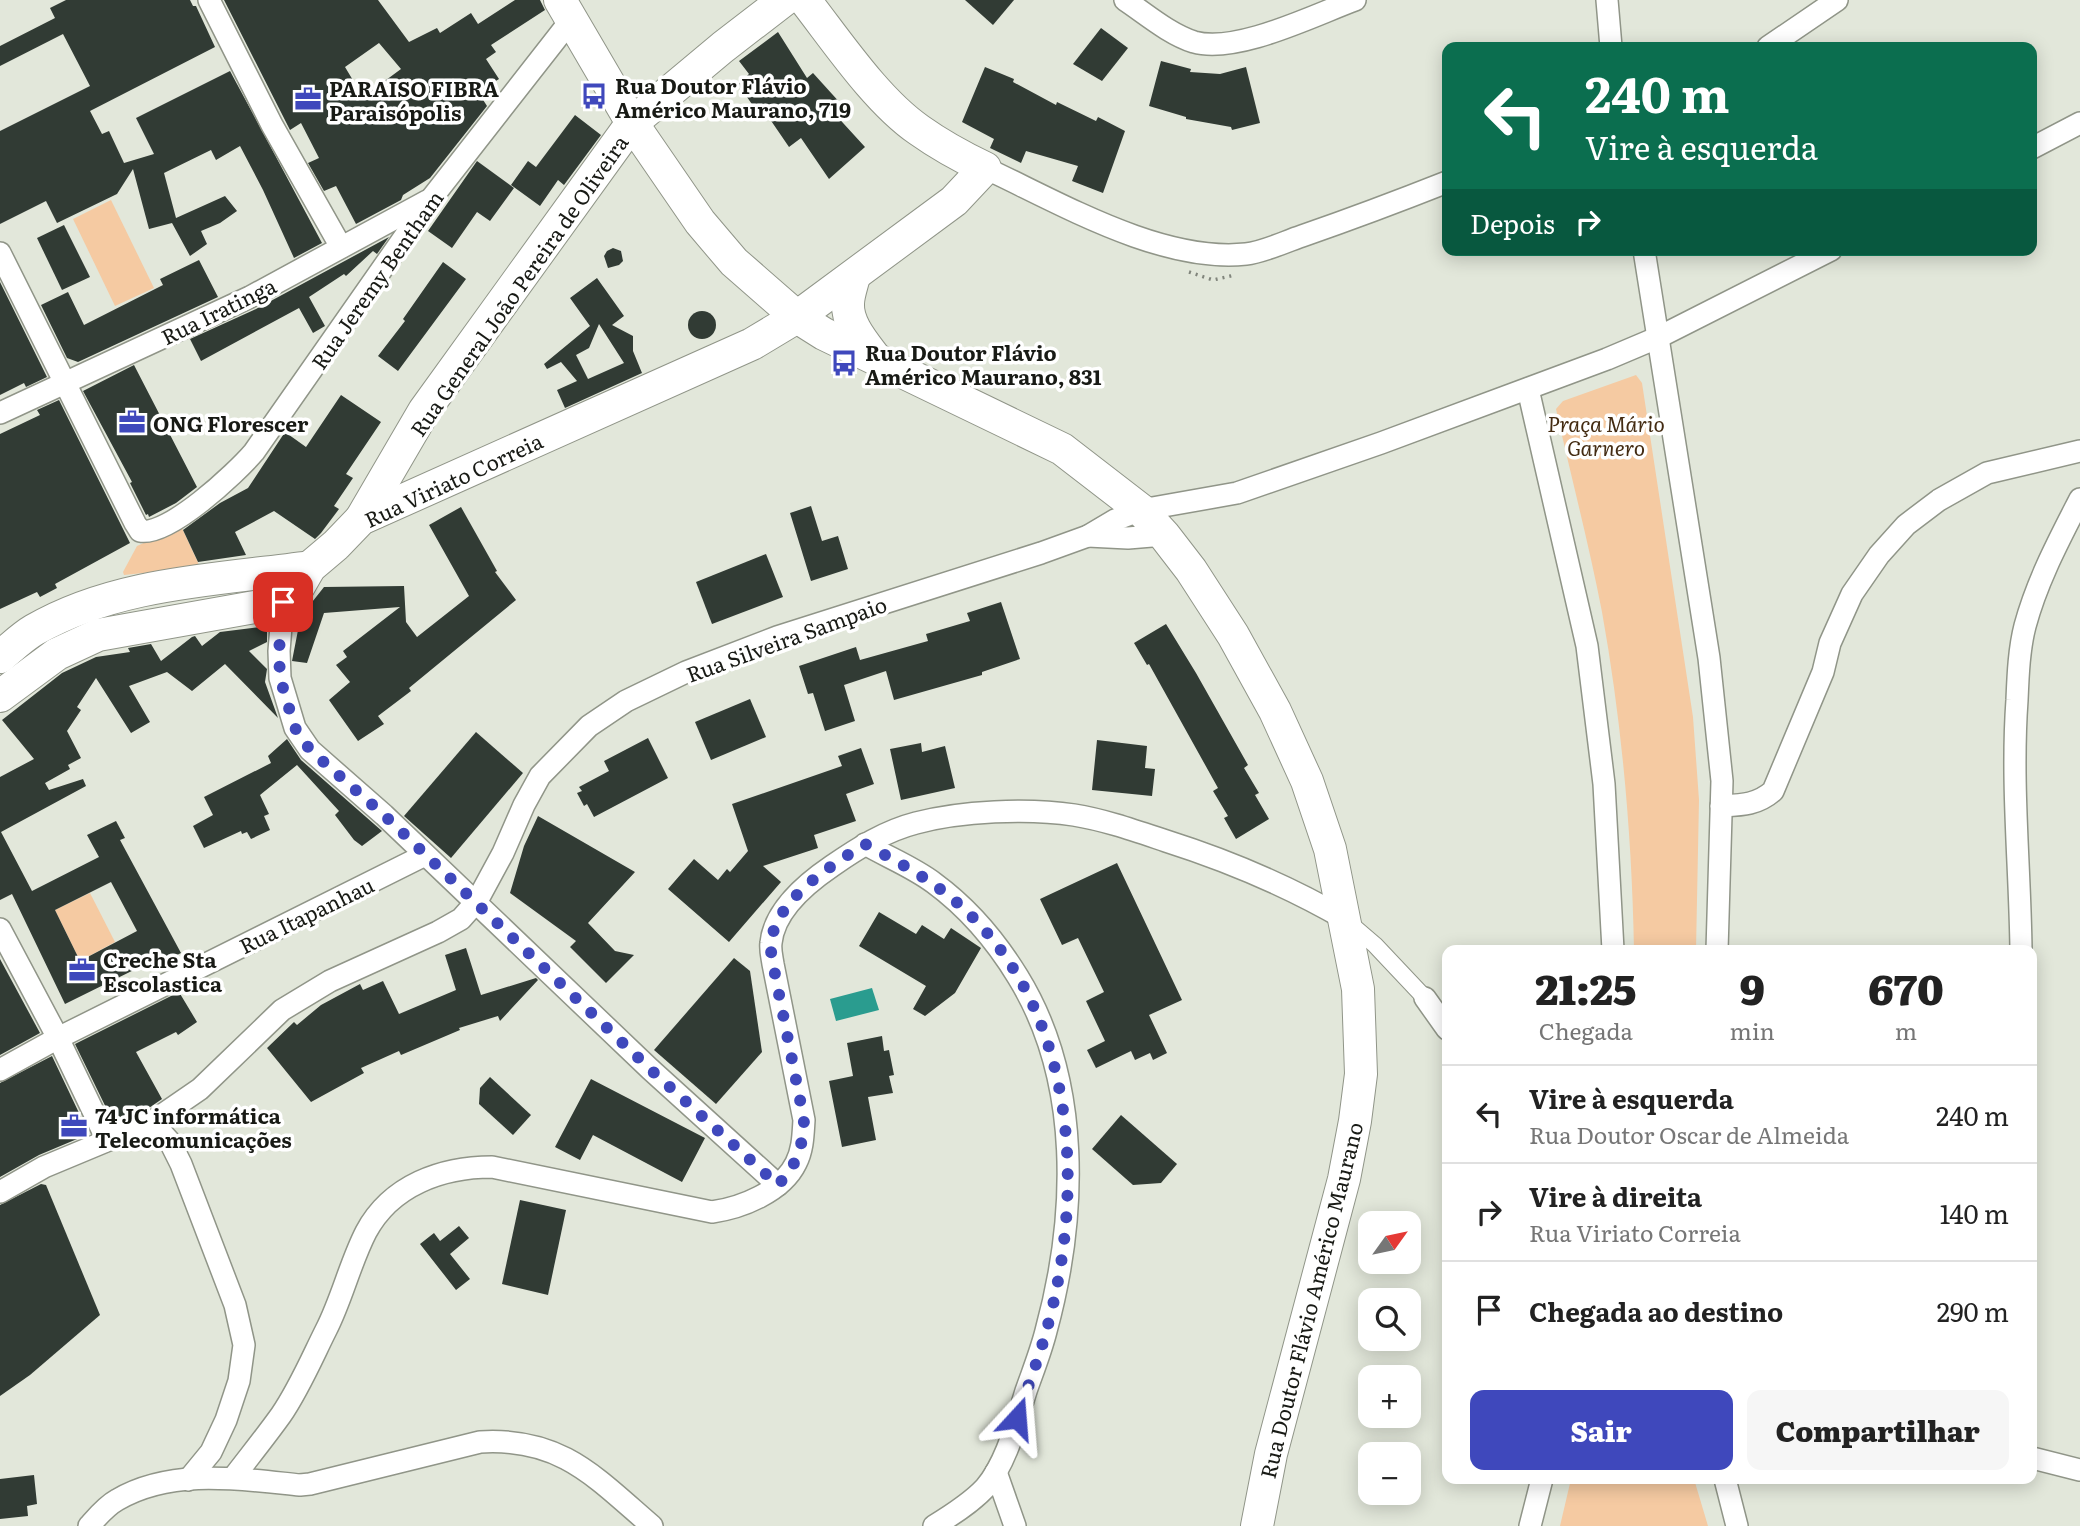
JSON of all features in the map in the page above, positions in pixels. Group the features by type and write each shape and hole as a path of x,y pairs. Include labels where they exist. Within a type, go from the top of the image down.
{"main road":[{"name":"Rua General João Pereira de Oliveira","path":"361,519 424,411 632,123 723,47 796,1"},
{"path":"796,1 887,100 917,129 954,153 978,177"},
{"name":"Rua Doutor Flávio Américo Maurano","path":"566,10 632,123 700,222 734,262 797,317 824,334 1062,449 1141,510 1164,535 1233,635 1275,711 1307,781 1330,849 1358,989 1360,1074 1355,1121 1344,1179 1271,1454 1257,1526"},
{"name":"Rua Viriato Correia","path":"283,602 295,593 310,567 361,519 752,344 797,317 854,276 954,201 978,177"},
{"path":"854,276 848,304 850,316 862,340 876,359"},
{"path":"0,657 33,631 88,604 158,587 310,567"},
{"path":"0,696 57,654 98,635 283,602"}],"street":[{"path":"209,0 272,125 341,247"},
{"path":"1125,0 1173,32 1194,41 1214,45 1230,44 1258,36 1355,0"},
{"path":"1606,0 1610,42"},
{"path":"1775,42 1837,0"},
{"name":"Rua Jeremy Bentham","path":"66,382 138,529 147,532 206,498 233,476 254,452 566,10"},
{"path":"2037,146 2079,127"},
{"path":"978,177 1017,182 1114,228 1196,254 1223,255 1250,253 1442,184"},
{"name":"Rua Iratinga","path":"0,413 250,297 432,199"},
{"path":"0,254 66,382"},
{"path":"1645,256 1709,658 1722,781 1717,945"},
{"name":"Rua Silveira Sampaio","path":"0,1192 44,1167 152,1122 200,1088 282,1010 330,981 461,919 477,901 540,776 589,726 626,701 777,637 1088,536 1115,520 1141,510 1237,493 1528,388 1659,338 1819,256"},
{"path":"1528,388 1587,646 1604,785 1613,945"},
{"path":"1721,806 1751,804 1765,799 1773,791 1823,672 1830,643 1852,594 1879,555 1906,525 1949,494 1987,473 2080,451"},
{"path":"2021,945 2016,843 2015,722 2024,627 2045,567 2080,499"},
{"name":"Rua Silveira Sampaio","path":"1088,536 1128,538 1164,535"},
{"path":"283,602 280,678 295,728 310,750 477,901 650,1069 778,1185"},
{"path":"233,1478 283,1413 330,1322 365,1233 376,1215 394,1197 414,1183 444,1172 492,1167 712,1212 733,1209 778,1185 795,1166 803,1144 804,1120 773,964 771,942 777,923 789,904 816,878 865,844 915,823 1008,812 1073,815 1126,828 1219,858 1305,895 1345,919 1375,945 1425,998 1442,1022"},
{"path":"865,844 933,882 979,923 1002,952 1032,1003 1045,1036 1063,1099 1068,1178 1067,1212 1046,1331 1010,1439 996,1472 984,1489 934,1526"},
{"name":"Rua Itapanhau","path":"0,1070 58,1038 425,855"},
{"path":"0,929 58,1038 107,1140"},
{"path":"152,1122 170,1142 181,1164 235,1305 244,1345 239,1381 226,1420 211,1452 188,1480"},
{"path":"89,1526 115,1501 143,1488 188,1480 233,1478 310,1484 480,1442 498,1441 534,1445 559,1454 584,1468 652,1526"},
{"path":"2037,1459 2080,1470"},
{"path":"996,1472 1015,1526"},
{"path":"1530,1526 1541,1484"},
{"path":"1726,1484 1737,1526"}],"green space":[{"path":"111,200 154,288 115,306 73,219"},
{"name":"Praça Mário Garnero","path":"1636,375 1642,383 1693,717 1699,800 1696,945 1634,945 1628,823 1615,696 1597,587 1556,409 1563,401"},
{"path":"181,526 200,567 124,575 123,572 137,546"},
{"path":"90,893 115,942 80,961 55,910"},
{"path":"1570,1484 1695,1484 1708,1526 1560,1526"}],"water":[{"path":"872,988 879,1010 836,1021 830,999"}],"building":[{"path":"66,0 190,0 193,6 196,6 215,47 90,111 102,134 109,131 124,163 154,154 136,118 230,71 322,243 294,258 240,146 216,160 211,150 164,173 176,218 225,196 237,211 220,223 201,231 207,244 190,256 172,223 149,229 133,169 117,194 57,223 46,201 0,224 0,131 90,86 63,34 0,66 0,46 55,18 50,8"},
{"path":"224,0 378,0 409,42 437,28 440,33 471,13 478,24 515,0 540,0 545,10 491,45 496,52 486,59 499,79 478,92 487,106 430,178 403,195 401,200 356,224 336,186 324,191 308,163 319,158 301,123 290,130","holes":["379,43 401,69 363,97 345,67"]},
{"path":"965,0 1014,0 993,25"},
{"path":"1101,28 1128,48 1102,81 1073,64"},
{"path":"778,32 807,78 813,73 842,105 833,112 865,147 829,179 801,138 789,147 763,109 758,113 738,84 749,74 739,61"},
{"path":"1161,61 1191,69 1190,72 1220,74 1246,67 1260,123 1232,130 1231,127 1186,119 1149,106"},
{"path":"985,67 1014,79 1013,82 1056,105 1057,102 1096,121 1098,117 1125,131 1103,193 1072,181 1078,166 1026,151 1021,163 990,148 994,139 962,122"},
{"path":"575,115 601,135 564,185 558,180 540,206 511,185 528,161 536,167"},
{"path":"477,161 514,188 490,221 477,212 452,248 428,231"},
{"path":"64,225 90,277 62,290 37,238"},
{"path":"389,237 377,254 373,251 346,276 344,274 309,297 325,326 313,333 299,308 201,361 190,339 256,309"},
{"path":"613,248 621,251 623,261 608,268 604,256"},
{"path":"199,260 218,297 78,362 67,358 41,305 68,292 84,325 163,285 160,279"},
{"path":"443,262 466,279 398,371 378,356 405,321 403,319"},
{"path":"597,278 624,316 612,325 633,336 633,351 642,373 565,408 557,390 577,381 561,362 547,369 544,364 590,326 570,298","holes":["599,324 624,363 588,379 576,355 589,348"]},
{"path":"0,282 47,377 26,387 24,383 0,395"},
{"path":"702,311 712,315 716,325 712,335 702,339 692,335 688,325 692,315"},
{"name":"ONG Florescer","path":"134,365 197,487 176,503 149,517 83,391"},
{"path":"341,395 381,422 346,474 353,478 334,506 339,509 321,533 315,539 274,511 235,532 246,555 198,562 183,530 220,503 248,488 285,432 306,447"},
{"path":"59,400 130,543 55,584 57,588 40,597 37,592 0,609 0,434 40,415 37,410"},
{"path":"811,506 822,541 838,536 848,569 811,581 790,513"},
{"path":"461,507 497,571 495,572 516,600 409,688 411,691 378,716 384,724 358,741 329,700 350,682 336,665 347,657 343,651 400,607 324,613 307,663 292,661 299,625 305,611 324,587 404,586 406,622 417,637 469,596 429,525"},
{"path":"766,554 783,597 712,624 696,582"},
{"path":"1001,602 1020,659 982,672 982,675 894,700 886,671 844,685 855,721 825,731 813,693 808,694 799,666 856,647 860,660 928,641 926,634 970,621 967,613"},
{"path":"1166,624 1248,765 1244,768 1259,793 1255,795 1269,819 1236,839 1224,818 1228,816 1213,791 1218,788 1149,664 1147,665 1134,643"},
{"path":"260,627 267,632 267,642 249,651 267,669 265,682 278,718 225,664 192,691 167,672 129,686 150,722 131,733 96,678 77,707 81,710 67,731 81,758 68,765 70,769 45,783 49,790 83,779 86,786 1,832 32,891 99,857 87,835 116,821 125,838 120,840 181,953 155,966 152,961 65,1004 12,894 0,900 0,777 34,759 2,720 62,673 96,657 130,652 128,648 151,644 161,661 192,637 195,636 202,646 220,632","holes":["111,882 137,931 80,961 55,910"]},
{"path":"750,699 766,737 711,760 695,722"},
{"path":"476,732 523,773 451,858 404,816"},
{"path":"648,738 668,778 594,817 577,793 582,791 579,787 609,771 604,761"},
{"path":"287,739 301,760 382,831 362,846 354,840 335,815 339,811 297,765 260,795 269,814 264,816 270,830 251,839 247,832 242,834 241,831 204,848 193,826 213,815 204,797 271,763 268,756"},
{"path":"1097,740 1147,746 1145,768 1155,769 1152,796 1092,790"},
{"path":"921,743 922,752 945,746 955,788 901,800 890,749"},
{"path":"861,748 874,784 846,794 856,821 814,835 818,848 763,866 781,882 729,942 668,889 694,859 718,880 727,869 730,872 748,851 732,804 842,766 838,756"},
{"path":"538,816 635,872 588,923 615,951 634,955 606,983 570,947 576,941 510,893 524,846"},
{"path":"1117,863 1182,1000 1149,1015 1167,1053 1153,1060 1150,1053 1135,1060 1131,1051 1096,1068 1087,1050 1105,1041 1086,1001 1104,992 1078,938 1062,945 1040,899"},
{"path":"879,912 916,934 922,925 944,939 951,928 981,948 955,993 925,1016 913,1009 926,986 859,946"},
{"path":"466,948 481,995 536,978 538,980 500,1021 498,1016 459,1028 460,1030 401,1055 399,1051 361,1068 364,1073 311,1102 267,1048 294,1022 297,1025 321,1005 360,984 363,990 383,981 399,1014 456,990 445,955"},
{"path":"734,958 750,971 762,1052 716,1104 654,1050"},
{"path":"0,959 40,1033 0,1055"},
{"path":"179,992 197,1022 178,1035 176,1032 136,1052 162,1099 146,1110 114,1124 75,1044"},
{"path":"882,1036 884,1051 889,1050 894,1075 889,1076 893,1093 868,1097 876,1140 842,1147 829,1081 853,1076 847,1043"},
{"path":"52,1056 89,1134 39,1155 0,1177 0,1083"},
{"path":"490,1077 531,1115 513,1135 479,1104 480,1088"},
{"path":"591,1079 705,1138 682,1182 593,1135 580,1160 555,1147"},
{"path":"1121,1115 1177,1164 1161,1183 1133,1185 1092,1149"},
{"path":"41,1184 46,1185 100,1315 30,1375 0,1396 0,1205"},
{"path":"520,1200 566,1210 548,1295 502,1284"},
{"path":"459,1226 469,1238 450,1254 470,1279 456,1290 420,1244 434,1233 440,1241"},
{"path":"34,1475 37,1504 27,1506 28,1516 0,1519 0,1479"}],"place":[{"name":"Rua Doutor Flávio Américo Maurano, 719","path":"594,96"},
{"name":"PARAISO FIBRA Paraisópolis","path":"308,99"},
{"name":"Rua Doutor Flávio Américo Maurano, 831","path":"844,363"},
{"name":"ONG Florescer","path":"132,422"},
{"name":"Creche Sta Escolastica","path":"82,970"},
{"name":"74 JC informática Telecomunicações","path":"74,1126"}],"route":[{"path":"283,602 280,678 295,728 310,750 477,901 650,1069 778,1185 795,1166 803,1144 804,1120 771,942 777,923 789,904 827,869 865,844 933,882 979,923 1002,952 1032,1003 1045,1036 1063,1099 1068,1178 1067,1212 1046,1331 1017,1418"}]}
